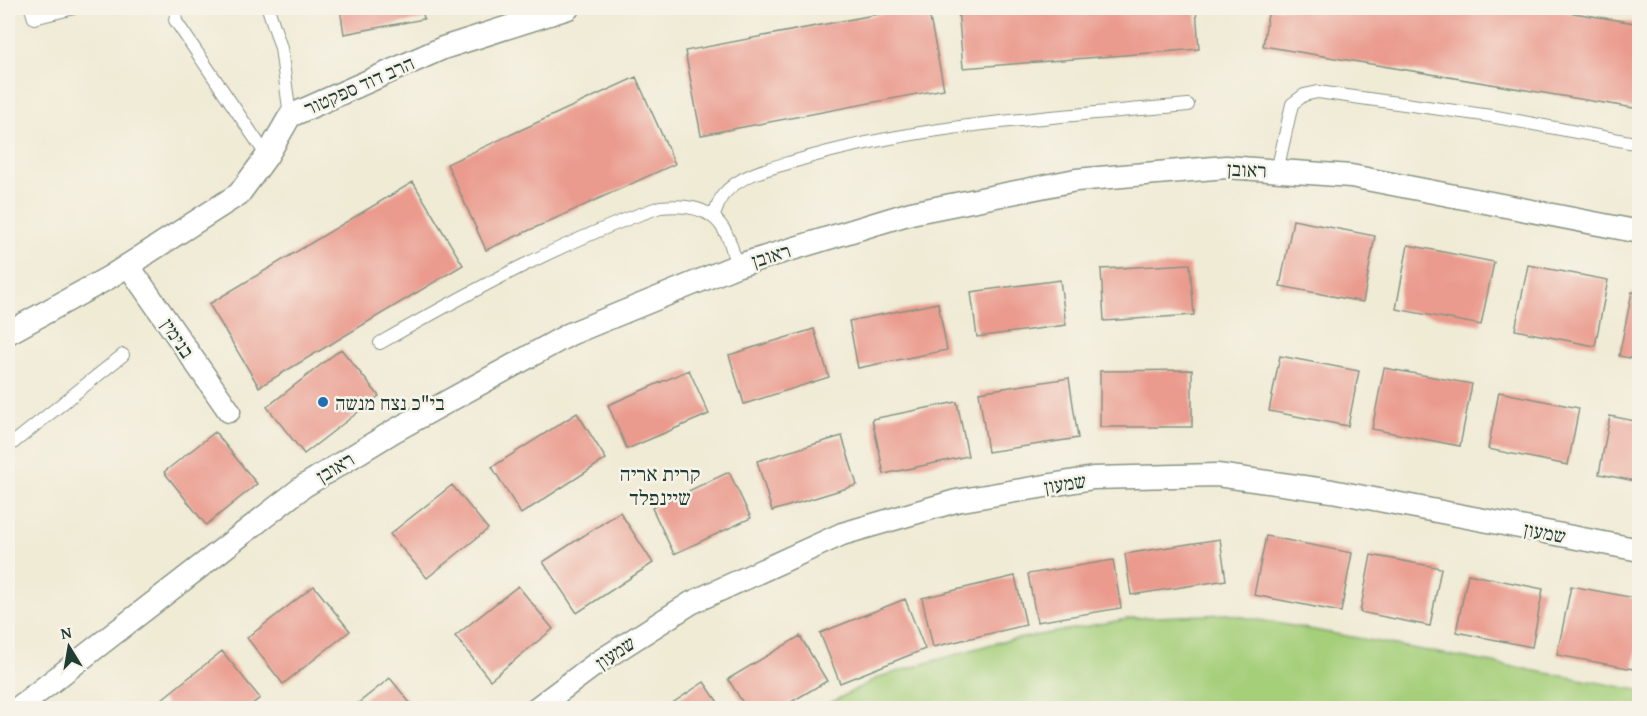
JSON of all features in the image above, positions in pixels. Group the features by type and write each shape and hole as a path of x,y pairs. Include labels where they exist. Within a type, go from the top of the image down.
{"street":[{"name":"הרב דוד ספקטור","path":"8,333 129,265 239,194 267,156 290,116 443,48 568,8"},
{"name":"ראובן","path":"18,708 304,486 394,431 570,334 736,266 911,213 1076,180 1226,167 1351,176 1640,232"},
{"name":"בנימין","path":"129,265 229,411"},
{"name":"שמעון","path":"537,708 597,663 691,603 842,534 956,501 1093,478 1217,475 1332,491 1640,550"}],"lane":[{"path":"30,8 34,18 74,8"},
{"path":"178,8 175,20 267,156"},
{"path":"268,8 281,48 290,116"},
{"path":"1277,171 1292,104 1304,94 1318,92 1491,116 1640,144"},
{"path":"714,215 723,195 739,182 766,170 828,151 955,128 1188,105"},
{"path":"380,344 527,262 660,207 679,205 694,207 714,215 724,228 733,248 736,266"},
{"path":"8,447 123,355"}],"green space":[{"path":"1227,614 1639,690 1639,708 821,708 879,677 995,643 1133,618"}],"building":[{"path":"340,8 422,8 424,19 344,34"},
{"path":"910,8 928,8 944,89 701,135 685,51"},
{"path":"958,8 1196,8 1199,49 963,68"},
{"path":"1269,8 1544,8 1640,24 1640,109 1263,46"},
{"path":"636,77 675,164 486,250 447,164"},
{"path":"413,182 463,265 259,387 209,304"},
{"path":"1293,220 1375,236 1363,302 1280,286"},
{"path":"1408,245 1494,262 1481,325 1396,309"},
{"path":"1190,264 1194,315 1104,321 1101,269"},
{"path":"1528,265 1608,280 1595,346 1515,330"},
{"path":"1060,280 1066,325 977,337 971,292"},
{"path":"1632,292 1640,293 1640,360 1619,356"},
{"path":"938,303 947,350 858,368 849,321"},
{"path":"814,329 829,377 744,404 729,355"},
{"name":"בי\"כ נצח מנשה","path":"341,349 379,396 304,454 267,407"},
{"path":"1280,356 1359,371 1348,426 1269,411"},
{"path":"1384,368 1472,384 1460,446 1372,429"},
{"path":"689,370 709,414 627,449 608,405"},
{"path":"1192,370 1192,427 1100,427 1100,371"},
{"path":"1069,378 1078,438 988,452 979,392"},
{"path":"1499,392 1579,408 1568,465 1488,449"},
{"path":"957,402 968,456 884,474 872,419"},
{"path":"577,413 606,459 521,514 492,467"},
{"path":"1610,416 1640,422 1640,482 1599,474"},
{"path":"215,432 257,484 206,525 164,472"},
{"path":"842,436 857,485 772,511 757,461"},
{"path":"729,472 751,518 674,554 652,508"},
{"path":"452,485 488,529 427,578 390,534"},
{"path":"620,512 653,563 577,613 543,562"},
{"path":"1266,536 1352,553 1341,612 1254,595"},
{"path":"1220,539 1226,580 1131,595 1125,554"},
{"path":"1371,555 1441,568 1430,626 1360,612"},
{"path":"1113,560 1121,608 1037,622 1028,574"},
{"path":"1468,574 1543,589 1532,647 1456,632"},
{"path":"1015,576 1026,625 933,647 922,598"},
{"path":"314,586 350,631 283,684 247,638"},
{"path":"518,586 553,629 490,680 455,636"},
{"path":"1571,586 1640,599 1640,634 1633,669 1557,655"},
{"path":"905,599 925,649 840,683 820,633"},
{"path":"800,636 827,681 781,708 746,708 728,679"},
{"path":"222,651 260,698 247,708 169,708 162,699"},
{"path":"390,678 414,708 352,708"},
{"path":"704,682 722,708 665,708"}],"place":[{"name":"בי\"כ נצח מנשה","path":"323,402"}],"district":[{"name":"קרית אריה שיינפלד","path":"660,485"}]}
